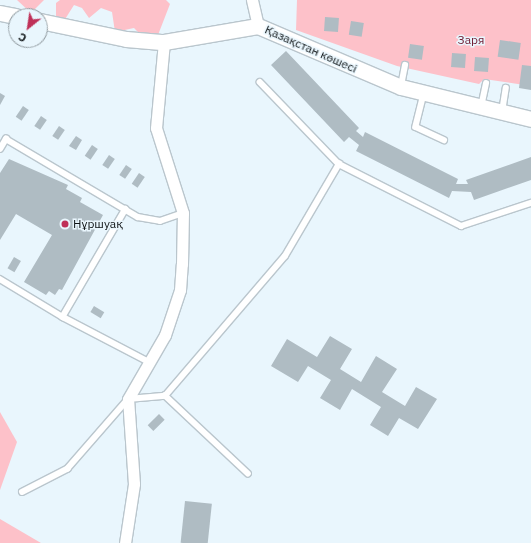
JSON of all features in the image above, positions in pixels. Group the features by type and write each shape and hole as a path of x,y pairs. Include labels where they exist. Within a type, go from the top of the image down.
{"street":[{"path":"252,0 258,26"},
{"name":"Қазақстан көшесі","path":"48,23 126,39 164,42 258,26 401,87 424,94 531,119"},
{"path":"125,543 134,484 128,399 165,335 180,290 183,213 156,128 164,42"}],"lane":[{"path":"401,87 405,65"},
{"path":"260,82 339,164 461,226 531,203"},
{"path":"481,107 486,84"},
{"path":"502,112 506,88"},
{"path":"424,94 416,127 444,140"},
{"path":"0,149 6,139 138,217 160,221 183,213"},
{"path":"22,492 67,469 128,399 165,396 285,256 339,164"},
{"path":"63,317 126,209"},
{"path":"0,279 63,317 149,362"},
{"path":"165,396 248,474"}],"green space":[{"path":"17,0 44,0 36,8 26,8"},
{"path":"60,0 166,0 170,4 158,35 145,39 134,28 115,32 112,12 101,8 89,18 82,8 74,5 62,24 56,22 56,3"},
{"name":"Заря","path":"297,0 531,0 531,86 484,79 479,84 397,66 296,30"},
{"path":"0,412 17,442 0,490"},
{"path":"0,519 41,543 0,543"}],"building":[{"path":"325,17 339,18 338,32 324,31"},
{"path":"351,21 364,23 362,37 349,35"},
{"path":"500,40 521,43 518,60 498,57"},
{"path":"410,44 424,46 422,60 408,58"},
{"path":"286,51 359,128 356,131 363,137 365,132 458,179 456,184 468,184 466,180 531,157 531,180 474,200 471,192 452,191 449,198 356,151 359,145 349,137 344,142 271,65"},
{"path":"452,53 466,54 465,68 451,67"},
{"path":"475,57 489,58 488,72 474,71"},
{"path":"522,65 531,66 531,90 519,88"},
{"path":"0,93 5,96 0,105"},
{"path":"23,106 29,110 22,121 16,117"},
{"path":"41,116 47,120 40,130 34,126"},
{"path":"59,126 65,130 58,140 52,136"},
{"path":"76,136 82,140 76,150 69,146"},
{"path":"92,145 98,149 91,160 85,156"},
{"path":"109,155 115,159 108,169 102,165"},
{"name":"Нұршуақ","path":"9,159 68,185 66,189 82,198 80,202 103,215 62,290 59,289 55,295 49,291 46,295 24,282 52,235 16,214 0,240 0,173"},
{"path":"126,165 132,169 125,179 119,175"},
{"path":"139,173 145,177 138,188 132,184"},
{"path":"14,257 21,261 14,272 8,268"},
{"path":"94,306 104,312 101,318 90,312"},
{"path":"330,336 352,349 340,369 361,382 376,356 397,369 382,392 405,406 416,387 437,399 418,429 399,418 388,436 370,425 381,407 352,389 340,410 320,398 331,380 308,366 298,382 271,366 287,339 317,357"},
{"path":"159,414 165,420 153,431 148,425"},
{"path":"185,501 212,504 208,543 181,543"}],"place":[{"name":"Нұршуақ","path":"65,224"}]}
